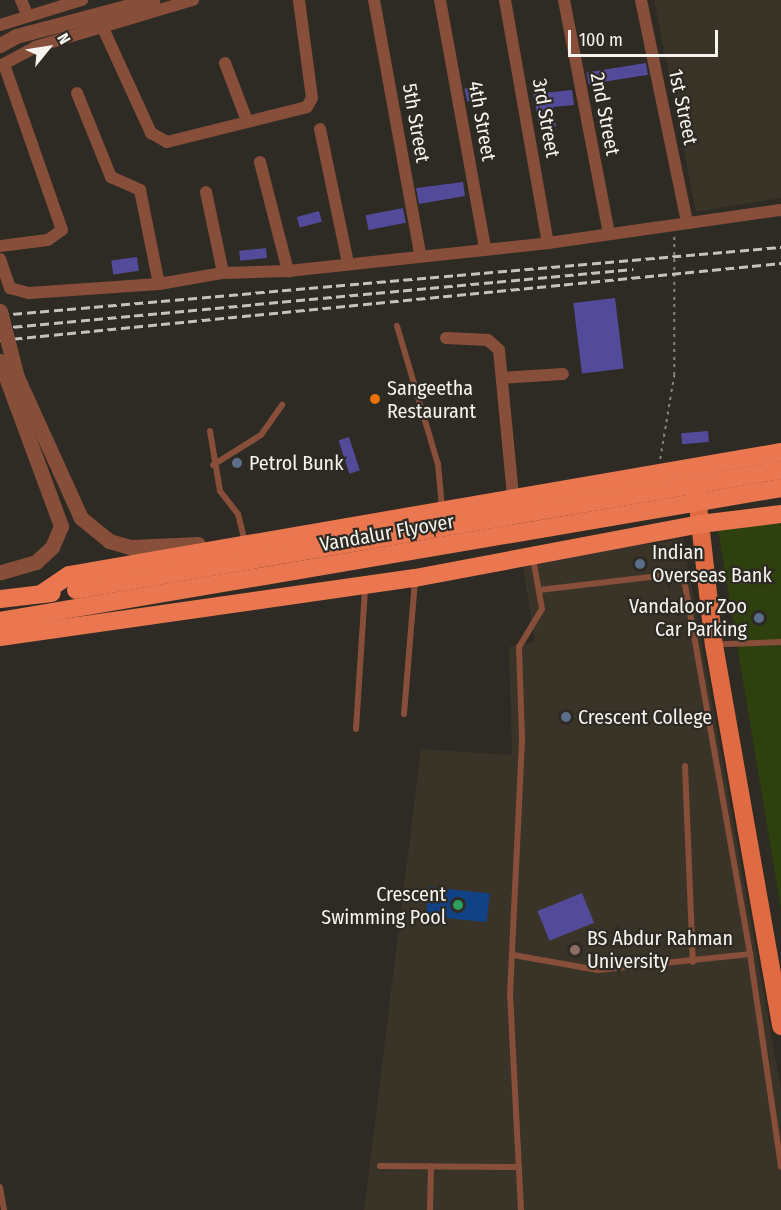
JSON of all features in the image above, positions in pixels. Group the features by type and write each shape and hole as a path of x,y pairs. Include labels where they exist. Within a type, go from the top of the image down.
{"highway":[{"path":"41,594 69,575 300,535 442,507 781,452"},
{"name":"Vandalur Flyover","path":"0,599 76,590 781,470"},
{"name":"Vandalur Flyover","path":"0,621 781,488"},
{"path":"0,637 415,578 706,524 781,514"}],"main road":[{"path":"700,464 714,645 781,1026"},
{"path":"706,524 781,966"}],"street":[{"path":"21,0 27,14"},
{"path":"0,25 27,14 82,0"},
{"path":"0,35 116,0"},
{"path":"0,45 16,36 150,0"},
{"path":"0,246 48,240 62,230 2,65 35,47 193,0"},
{"path":"102,26 155,139 167,142 310,103 299,0"},
{"name":"5th Street","path":"374,0 420,254"},
{"name":"4th Street","path":"440,0 485,248"},
{"name":"3rd Street","path":"505,0 548,243"},
{"name":"2nd Street","path":"564,0 609,234"},
{"name":"1st Street","path":"641,0 683,223"},
{"path":"225,63 247,122"},
{"path":"77,93 111,177 140,190 159,284"},
{"path":"320,129 348,263"},
{"path":"260,162 288,271"},
{"path":"206,192 223,273"},
{"path":"0,259 7,291 159,284 223,273 288,271 420,254 548,243 781,210"},
{"path":"0,311 17,377 68,492 92,530 109,541 159,549 244,538 300,535"},
{"path":"446,338 493,343 502,378 513,495"},
{"path":"0,361 61,526 52,547 36,562 0,572"},
{"path":"502,378 563,374"}],"lane":[{"path":"397,326 438,464 442,507"},
{"path":"213,465 261,435 282,405"},
{"path":"210,431 213,465 223,498 238,514 244,538"},
{"path":"520,1210 510,995 522,738 519,648 542,609 532,555"},
{"path":"539,591 676,574 684,579 750,954 781,1167"},
{"path":"404,714 415,578"},
{"path":"356,729 365,585"},
{"path":"725,644 781,642"},
{"path":"686,766 693,962"},
{"path":"513,955 597,970 693,962 750,954"},
{"path":"380,1166 519,1167"},
{"path":"430,1210 431,1166"},
{"path":"0,1189 4,1210"}],"path":[{"path":"658,471 674,375 674,240 683,223"}],"shaded area":[{"path":"654,0 781,0 781,198 696,212"},
{"name":"BS Abdur Rahman University","path":"683,539 781,1090 781,1210 364,1210 421,749 512,755 509,647 535,642 522,561"}],"green space":[{"name":"Vandaloor Zoo Car Parking","path":"781,513 781,910 716,518"}],"water":[{"name":"Crescent Swimming Pool","path":"429,887 490,893 487,922 426,916"}],"building":[{"path":"646,63 648,75 589,84 587,72"},
{"path":"481,85 484,98 467,101 464,89"},
{"path":"572,90 574,105 553,107 556,126 540,128 533,94"},
{"path":"463,182 465,196 419,204 416,188"},
{"path":"403,208 406,223 369,230 366,215"},
{"path":"319,211 322,222 300,228 297,217"},
{"path":"266,248 267,258 240,261 239,251"},
{"path":"137,257 139,271 113,274 111,261"},
{"path":"615,298 624,368 582,374 573,303"},
{"path":"708,431 709,442 682,444 681,433"},
{"path":"349,437 360,470 349,474 339,440"},
{"path":"582,893 594,923 549,941 537,911"}],"railway":[{"path":"0,315 781,247"},
{"path":"0,340 781,263"},
{"path":"0,328 633,269"}],"place":[{"name":"Sangeetha Restaurant","path":"375,399"},
{"name":"Petrol Bunk","path":"237,463"},
{"name":"Indian Overseas Bank","path":"640,564"},
{"name":"Vandaloor Zoo Car Parking","path":"759,618"},
{"name":"Crescent College","path":"566,717"},
{"name":"Crescent Swimming Pool","path":"458,905"},
{"name":"BS Abdur Rahman University","path":"575,950"}]}
